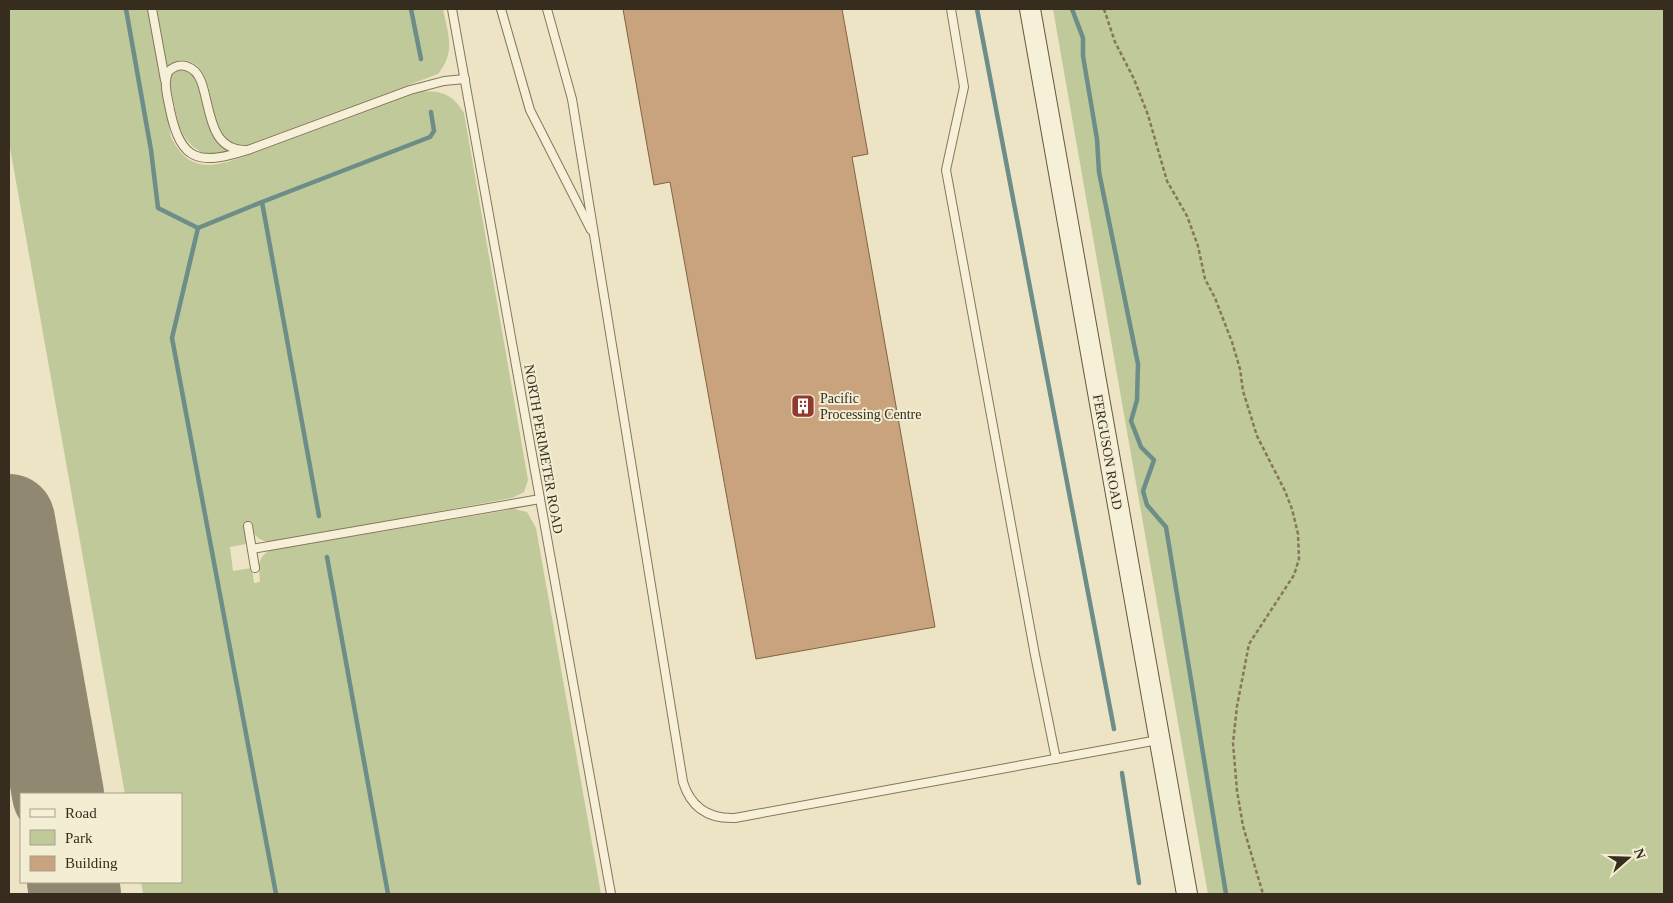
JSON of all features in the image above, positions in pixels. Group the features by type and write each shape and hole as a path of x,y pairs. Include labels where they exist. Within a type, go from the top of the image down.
{"street":[{"name":"FERGUSON ROAD","path":"1030,9 1187,894"}],"lane":[{"path":"152,9 174,130 178,139 188,151 201,158 223,157 248,150 410,90 444,81 464,79"},
{"name":"NORTH PERIMETER ROAD","path":"452,9 611,894"},
{"path":"501,9 530,110 595,238"},
{"path":"547,9 572,99 686,794 704,812 717,817 735,818 1160,740"},
{"path":"951,9 964,87 946,170 1030,629 1056,759"},
{"path":"165,82 168,72 177,66 188,66 193,69 201,80 212,124 219,137 224,143 234,149 248,150"},
{"path":"252,549 540,499"},
{"path":"248,526 255,568"}],"path":[{"path":"1104,9 1115,42 1134,79 1148,115 1167,181 1187,216 1198,246 1206,279 1232,342 1240,369 1243,391 1258,436 1285,491 1298,534 1299,559 1294,575 1249,644 1237,706 1233,743 1237,791 1243,826 1263,894"}],"green space":[{"path":"9,9 148,9 171,137 185,156 193,162 201,164 211,165 231,161 420,92 440,93 450,97 460,107 464,113 528,480 524,492 512,498 271,542 257,537 251,523 244,523 246,544 230,547 233,571 252,568 254,583 260,582 259,568 261,560 271,550 514,509 527,512 536,528 601,894 143,894 141,883 182,883 182,793 125,793 9,142"},
{"path":"157,9 443,9 449,50 444,66 438,74 247,145 232,143 223,135 217,123 206,79 199,67 188,61 179,60 167,67"},
{"path":"1053,9 1664,9 1664,894 1208,894"},
{"path":"180,70 189,73 196,81 213,133 220,144 230,151 210,154 201,152 188,142 177,119 170,82 171,75"}],"building":[{"name":"Pacific Processing Centre","path":"623,9 842,9 868,154 852,157 935,627 756,659 670,182 654,185"}],"waterway":[{"path":"126,9 151,150 158,208 198,228"},
{"path":"411,9 421,59"},
{"path":"977,9 1114,729"},
{"path":"1072,9 1083,38 1083,56 1097,139 1099,172 1138,364 1137,400 1131,421 1141,447 1154,460 1143,491 1147,505 1166,527 1226,894"},
{"path":"319,516 262,202 430,137 434,131 431,112"},
{"path":"262,202 198,228 172,338 276,894"},
{"path":"327,557 388,894"},
{"path":"1122,773 1139,883"}],"runway":[{"path":"9,520 58,793"},
{"path":"73,883 75,894"}],"place":[{"name":"Pacific Processing Centre","path":"803,406"}]}
